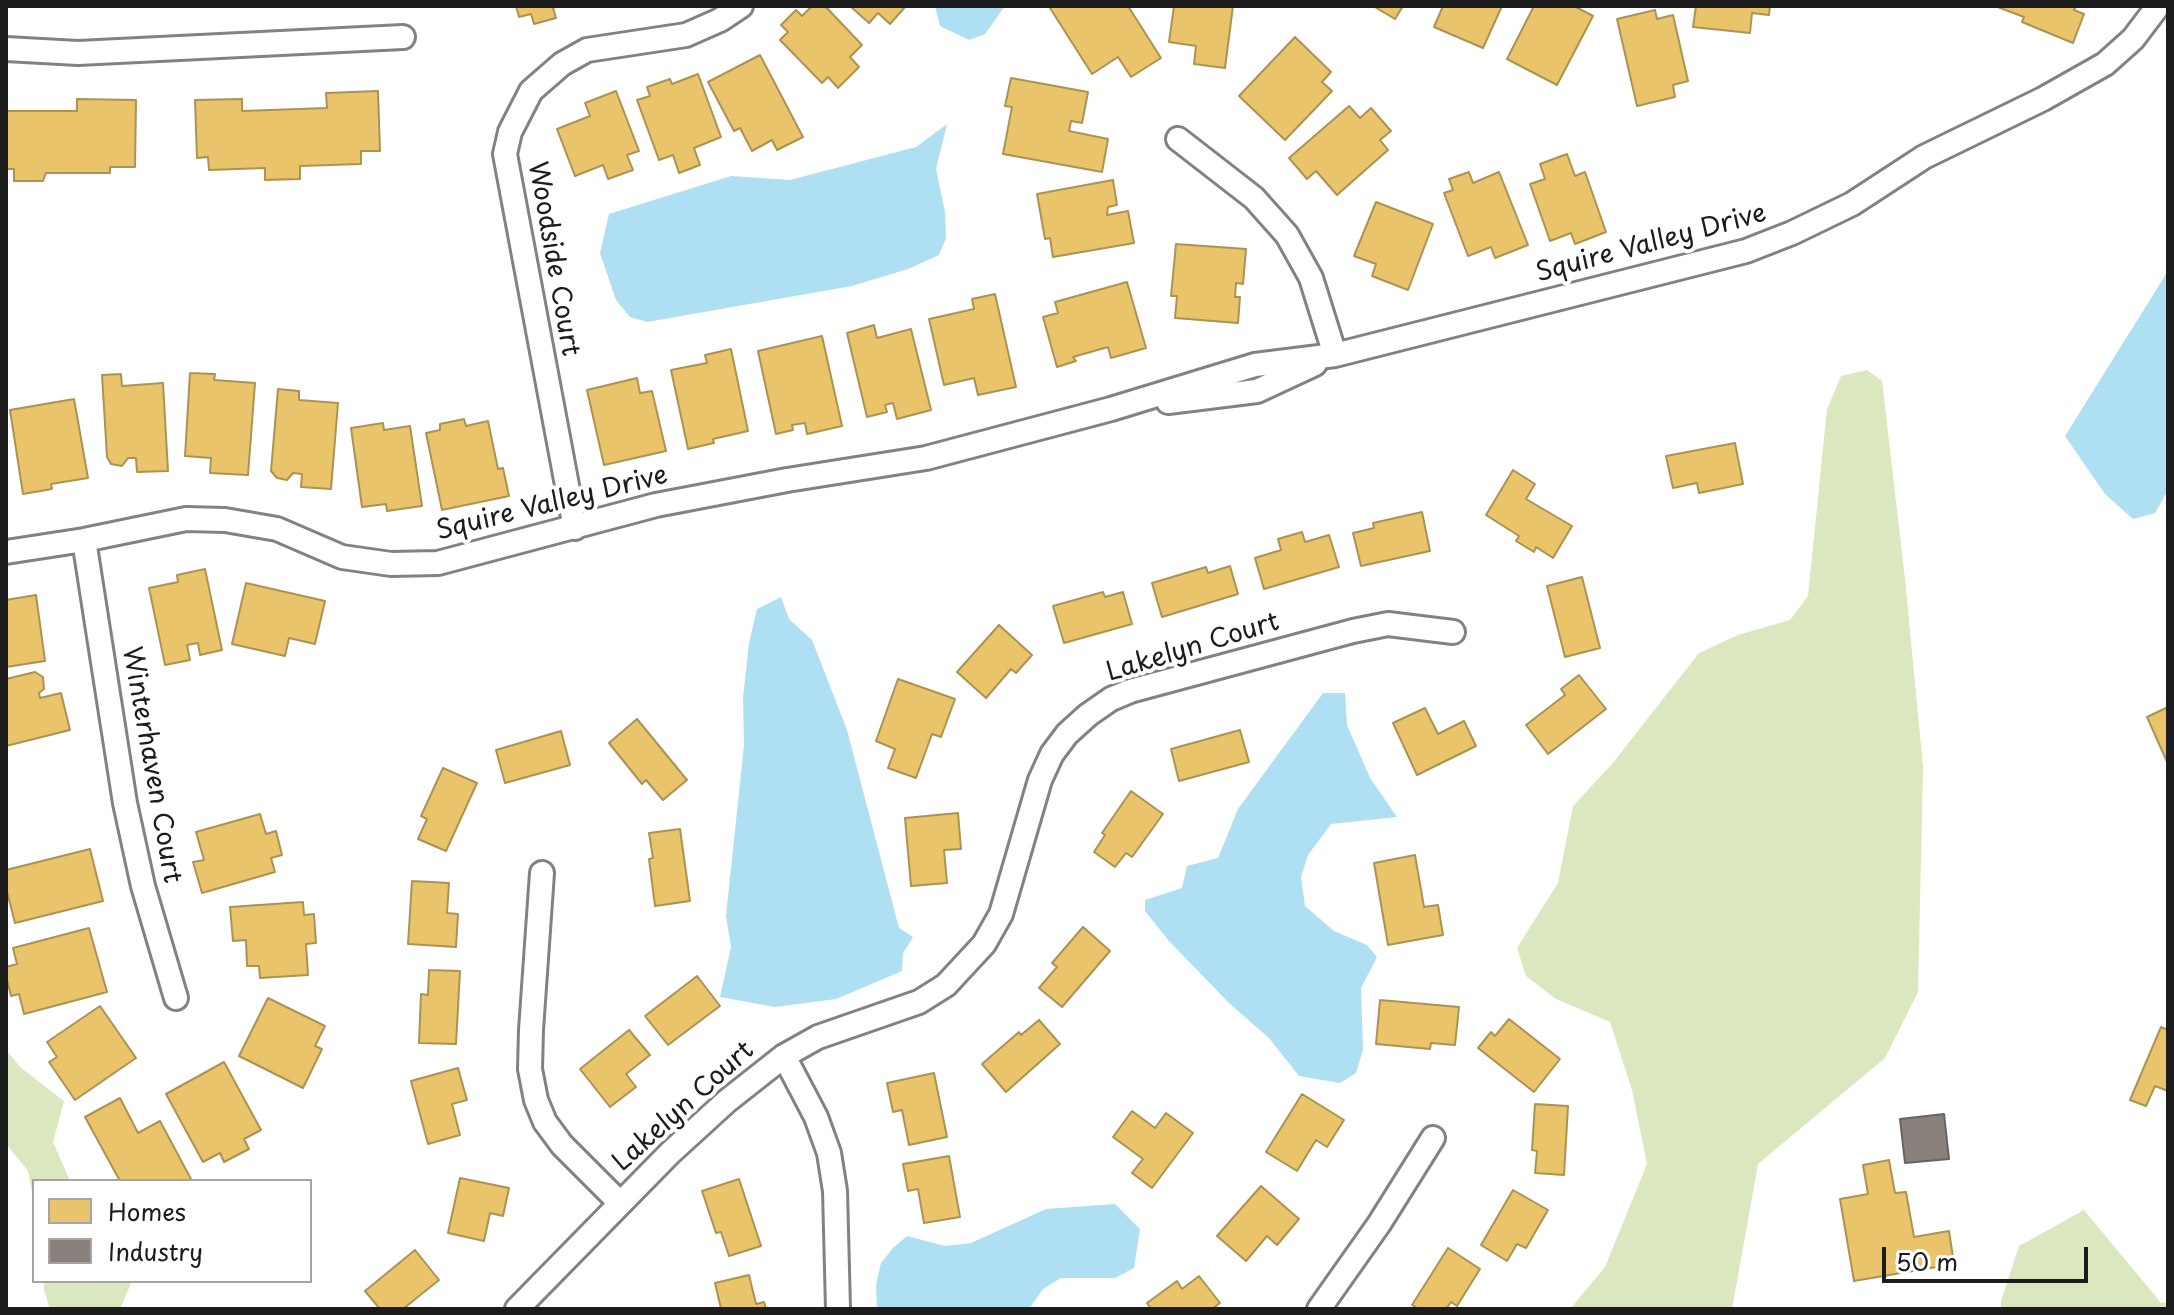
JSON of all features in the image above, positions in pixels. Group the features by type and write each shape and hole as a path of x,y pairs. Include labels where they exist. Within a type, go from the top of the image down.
{"street":[{"name":"Woodside Court","path":"575,528 512,198 505,154 510,132 531,91 562,64 587,50 686,35 720,20 741,6"},
{"name":"Squire Valley Drive","path":"6,552 186,519 225,520 277,529 342,557 391,564 438,563 656,505 926,458 1111,409 1255,365 1335,355 1746,251 1852,204 1924,157 2043,99 2105,64 2133,39 2158,6"},
{"path":"6,49 78,53 403,37"},
{"path":"1178,139 1254,198 1287,235 1311,278 1335,355"},
{"name":"Winterhaven Court","path":"84,540 125,803 143,886 176,998"},
{"name":"Lakelyn Court","path":"517,1309 620,1203 727,1101 784,1056 818,1037 919,1002 946,985 984,944 1001,914 1040,780 1052,754 1067,734 1088,715 1111,699 1130,691 1388,624 1453,632"},
{"path":"542,873 531,1030 530,1069 536,1100 545,1122 562,1145 620,1203"},
{"path":"784,1056 816,1117 829,1153 835,1191 838,1309"},
{"path":"1319,1309 1379,1224 1433,1138"}],"green space":[{"path":"1867,370 1882,381 1923,767 1918,992 1885,1058 1758,1164 1732,1309 1570,1309 1605,1267 1647,1164 1632,1090 1610,1022 1556,999 1526,976 1517,948 1558,883 1573,806 1612,764 1699,653 1738,635 1790,620 1808,596 1827,409 1841,376"},
{"path":"6,1050 20,1067 64,1101 53,1142 69,1179 32,1179 32,1192 28,1171 6,1144"},
{"path":"2084,1210 2161,1303 2168,1302 2168,1309 2001,1309 2019,1246"},
{"path":"44,1283 131,1283 120,1309 50,1309"}],"water":[{"path":"935,6 1005,6 985,34 969,40 940,26"},
{"path":"947,124 936,169 945,212 946,238 939,255 908,269 852,286 647,322 630,317 616,300 600,253 609,214 731,176 790,180 916,147"},
{"path":"2168,271 2168,490 2155,513 2133,519 2105,494 2065,436"},
{"path":"781,597 789,619 812,640 847,730 899,928 913,937 903,953 902,971 836,999 775,1007 720,997 731,947 726,916 744,745 743,698 749,643 757,609"},
{"path":"1323,693 1345,693 1347,725 1370,778 1397,817 1331,824 1308,855 1301,877 1305,906 1334,931 1367,945 1377,957 1361,988 1363,1050 1356,1073 1340,1083 1299,1076 1269,1038 1230,1004 1169,941 1145,911 1145,900 1182,888 1187,866 1218,858 1238,809"},
{"path":"1115,1204 1140,1229 1134,1268 1115,1278 1061,1278 1043,1289 1029,1309 877,1309 876,1285 881,1263 907,1236 945,1246 971,1243 1046,1209"}],"building: Homes":[{"path":"516,6 559,6 553,8 556,18 534,24 531,14 519,17"},
{"path":"812,6 825,6 862,45 850,57 859,67 838,88 828,77 822,83 780,40 788,32 781,25 796,10 802,16"},
{"path":"850,6 906,6 890,24 878,13 869,23"},
{"path":"1128,6 1161,58 1131,77 1118,57 1092,74 1050,8"},
{"path":"1174,6 1233,6 1225,68 1194,64 1196,46 1169,42"},
{"path":"1373,6 1403,6 1395,19"},
{"path":"1443,6 1502,6 1483,48 1434,27"},
{"path":"1534,6 1574,6 1593,16 1557,85 1507,59"},
{"path":"1696,6 1770,6 1769,15 1752,13 1750,33 1693,27"},
{"path":"1995,6 2076,6 2074,10 2084,14 2073,43 2022,22 2024,17"},
{"path":"1655,10 1657,19 1673,15 1688,81 1673,85 1675,97 1637,106 1617,19"},
{"path":"1295,37 1331,72 1322,82 1332,91 1285,140 1239,96"},
{"path":"760,55 803,137 777,150 772,140 752,151 740,128 734,131 708,82"},
{"path":"698,74 721,137 694,148 700,165 679,173 673,155 659,160 637,100 650,96 647,87 670,79 672,84"},
{"path":"1011,78 1088,92 1082,123 1071,121 1069,131 1108,139 1102,172 1003,154 1012,107 1005,106"},
{"path":"378,91 380,151 361,151 361,164 300,166 300,179 265,180 265,168 209,170 208,157 197,158 195,100 242,99 242,111 327,108 326,93"},
{"path":"616,91 639,151 627,155 633,170 608,179 603,165 575,176 557,129 590,116 585,103"},
{"path":"77,99 136,100 135,167 110,167 110,173 46,173 43,181 14,181 14,169 6,169 6,111 77,111"},
{"path":"1349,106 1360,118 1371,108 1391,131 1380,140 1388,150 1337,195 1316,171 1307,179 1289,158"},
{"path":"1567,154 1575,176 1585,172 1606,232 1575,244 1571,233 1550,241 1530,184 1545,179 1540,164"},
{"path":"1469,172 1473,183 1499,172 1528,245 1495,258 1491,247 1468,256 1444,193 1453,190 1449,179"},
{"path":"1113,180 1117,205 1108,207 1107,215 1128,211 1134,243 1053,257 1050,238 1045,239 1037,194"},
{"path":"1376,202 1433,224 1408,290 1372,276 1376,264 1354,256"},
{"path":"1176,244 1246,249 1243,284 1236,283 1235,297 1240,297 1238,323 1175,318 1177,296 1171,296"},
{"path":"1127,282 1146,348 1111,358 1108,347 1073,357 1076,361 1057,367 1043,317 1058,313 1055,302"},
{"path":"995,294 1016,387 978,395 974,378 944,385 929,319 974,309 972,299"},
{"path":"874,325 877,338 911,329 931,410 897,419 893,403 885,405 887,412 867,417 847,333"},
{"path":"822,336 842,426 807,434 805,423 792,425 793,430 776,434 758,351"},
{"path":"731,349 748,431 688,449 671,370 707,363 705,355"},
{"path":"190,373 215,374 214,380 255,383 248,475 210,473 211,458 185,456"},
{"path":"121,374 122,386 163,383 168,471 137,472 136,458 128,458 122,466 111,464 107,457 102,375"},
{"path":"637,378 640,393 652,391 666,451 604,465 587,390"},
{"path":"278,389 299,391 299,400 338,403 331,489 301,487 302,474 293,473 287,480 277,478 271,471"},
{"path":"74,399 88,478 51,484 52,489 23,494 10,410"},
{"path":"464,419 466,426 488,421 498,469 503,468 509,496 442,510 426,433 440,430 440,424"},
{"path":"383,423 384,430 410,426 422,506 387,511 386,504 362,507 351,428"},
{"path":"1735,443 1743,484 1699,493 1697,483 1673,488 1666,456"},
{"path":"1513,470 1535,484 1526,499 1572,526 1553,558 1536,547 1534,552 1516,541 1519,536 1486,515"},
{"path":"1422,512 1430,551 1361,566 1353,533 1374,528 1373,523"},
{"path":"1302,532 1305,542 1329,535 1339,567 1264,589 1255,558 1281,550 1278,539"},
{"path":"1230,566 1238,594 1162,617 1152,583 1206,567 1208,573"},
{"path":"205,569 222,650 200,655 198,643 187,645 190,660 165,665 149,588 178,582 177,575"},
{"path":"1582,577 1600,648 1565,657 1547,586"},
{"path":"246,583 325,601 315,644 289,638 285,656 232,644"},
{"path":"1103,592 1105,597 1123,592 1132,624 1064,643 1053,606"},
{"path":"36,595 45,661 6,667 6,600"},
{"path":"999,625 1032,655 1016,673 1011,669 986,698 957,672"},
{"path":"35,672 43,677 44,689 39,693 40,698 61,693 70,730 6,746 6,679"},
{"path":"1579,675 1606,709 1548,754 1526,725 1565,695 1561,689"},
{"path":"898,679 955,699 941,737 932,734 916,778 888,768 895,749 876,741"},
{"path":"2168,707 2168,764 2147,717"},
{"path":"1425,708 1438,734 1464,721 1476,746 1417,775 1393,723"},
{"path":"637,719 687,780 663,800 646,780 642,784 609,743"},
{"path":"1240,730 1249,762 1179,781 1171,749"},
{"path":"561,731 570,765 505,783 496,750"},
{"path":"443,768 477,783 446,851 418,839 427,819 421,816"},
{"path":"1131,791 1163,814 1132,857 1126,853 1115,867 1094,852 1105,835 1102,833"},
{"path":"958,813 961,849 944,850 947,883 911,886 905,818"},
{"path":"260,814 266,834 276,831 282,855 271,858 275,872 202,893 193,862 204,860 196,832"},
{"path":"680,829 690,901 655,906 649,833"},
{"path":"90,849 103,901 15,923 6,888 6,870"},
{"path":"1415,855 1424,907 1438,905 1443,935 1388,945 1374,863"},
{"path":"412,881 449,883 447,913 458,914 456,947 408,944"},
{"path":"303,902 304,915 314,914 316,943 306,944 308,975 260,978 259,966 247,966 246,940 233,941 230,907"},
{"path":"1083,927 1110,951 1062,1007 1039,988 1057,967 1052,963"},
{"path":"89,928 107,992 24,1014 19,994 11,996 6,976 6,967 17,964 13,948"},
{"path":"429,970 460,971 456,1044 419,1043 421,994 428,995"},
{"path":"697,976 720,1006 668,1045 645,1016"},
{"path":"268,998 325,1026 315,1046 322,1049 303,1088 239,1056"},
{"path":"1380,1000 1459,1007 1455,1045 1431,1043 1430,1049 1376,1044"},
{"path":"100,1006 136,1058 75,1100 49,1062 57,1057 47,1042"},
{"path":"1509,1019 1560,1059 1534,1092 1478,1048 1491,1032 1495,1036"},
{"path":"1039,1020 1060,1044 1006,1092 982,1064 1019,1032 1021,1035"},
{"path":"2161,1027 2168,1030 2168,1091 2155,1086 2146,1106 2130,1100"},
{"path":"629,1030 650,1055 626,1074 636,1087 610,1107 580,1069"},
{"path":"224,1062 261,1130 244,1139 249,1149 224,1162 220,1153 203,1162 166,1094"},
{"path":"458,1068 467,1100 452,1104 460,1135 428,1144 411,1081"},
{"path":"934,1073 947,1137 909,1145 902,1110 893,1112 887,1083"},
{"path":"1302,1094 1344,1120 1327,1147 1316,1140 1297,1171 1266,1152"},
{"path":"120,1098 138,1133 160,1121 191,1179 119,1179 85,1117"},
{"path":"1535,1104 1568,1106 1564,1175 1535,1173 1537,1151 1532,1150"},
{"path":"1132,1111 1155,1128 1166,1113 1193,1133 1152,1188 1132,1173 1143,1159 1113,1137"},
{"path":"949,1156 960,1217 924,1223 918,1189 908,1191 903,1164"},
{"path":"1889,1160 1895,1193 1906,1192 1914,1237 1949,1231 1954,1264 1854,1281 1840,1199 1868,1194 1863,1165"},
{"path":"460,1178 509,1188 503,1216 490,1213 484,1241 448,1233"},
{"path":"739,1179 761,1246 729,1256 721,1232 716,1233 702,1191"},
{"path":"1261,1186 1299,1219 1277,1245 1267,1236 1246,1261 1217,1236"},
{"path":"1513,1190 1548,1210 1526,1248 1517,1244 1507,1261 1481,1245"},
{"path":"1448,1248 1480,1269 1457,1306 1451,1302 1446,1309 1419,1309 1412,1305"},
{"path":"415,1250 439,1280 403,1309 380,1309 365,1291"},
{"path":"749,1275 756,1304 764,1302 766,1309 721,1309 715,1283"},
{"path":"1199,1276 1220,1303 1212,1309 1151,1309 1147,1303 1177,1281 1182,1289"}],"building: Industry":[{"path":"1944,1114 1949,1159 1905,1163 1900,1119"}]}
